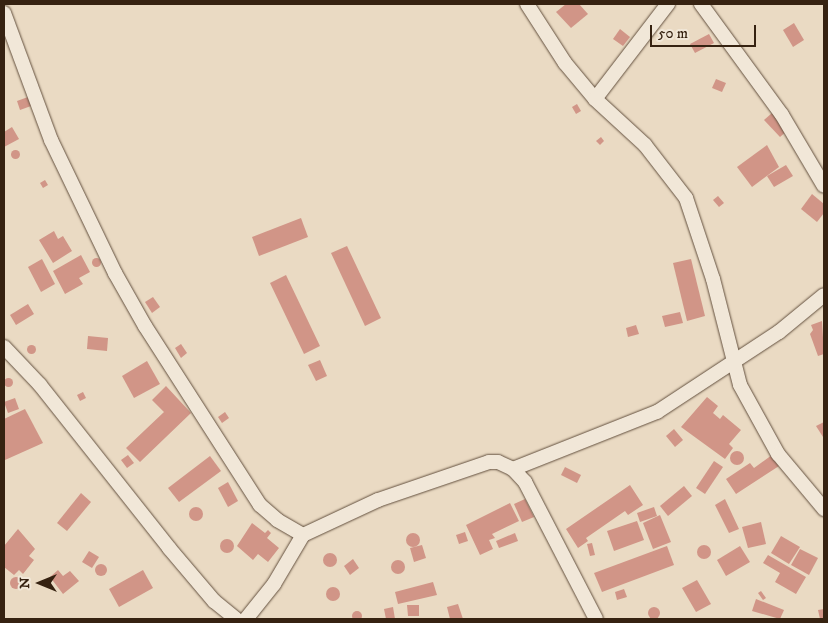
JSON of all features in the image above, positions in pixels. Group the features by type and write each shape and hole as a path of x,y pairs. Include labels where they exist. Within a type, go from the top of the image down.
{"street":[{"path":"527,4 565,63 595,98 645,145 686,198 713,279 732,362 752,411 778,454 824,509"},
{"path":"595,98 668,4"},
{"path":"701,4 782,115 824,186"},
{"path":"4,13 51,140 114,272 145,326 260,505 277,520 302,534"},
{"path":"514,469 657,412 794,321 824,296"},
{"path":"4,347 40,386 169,548 214,601 236,619"},
{"path":"246,619 274,584 302,534 378,500 473,466 498,462 514,469 525,482 596,619"}],"building":[{"path":"566,4 579,4 588,14 571,28 556,12"},
{"path":"794,23 804,40 793,47 783,30"},
{"path":"620,29 630,37 623,46 613,39"},
{"path":"709,34 714,43 695,53 690,44"},
{"path":"716,79 726,83 722,92 712,88"},
{"path":"28,97 31,106 20,110 17,101"},
{"path":"577,104 581,111 576,114 572,107"},
{"path":"772,113 788,130 780,137 764,120"},
{"path":"12,127 19,139 4,147 4,132"},
{"path":"601,137 604,141 600,145 596,141"},
{"path":"767,145 779,167 752,187 737,167"},
{"path":"15,150 19,154 15,158 11,154"},
{"path":"786,165 793,176 774,187 767,176"},
{"path":"45,180 48,185 43,188 40,183"},
{"path":"812,194 824,204 824,213 817,222 801,209"},
{"path":"718,196 724,203 719,207 713,200"},
{"path":"301,218 308,237 259,256 252,237"},
{"path":"54,231 58,239 63,236 72,251 53,263 39,240"},
{"path":"347,246 381,318 365,326 331,253"},
{"path":"81,255 90,272 79,278 83,284 65,294 53,271"},
{"path":"96,258 100,262 96,266 92,262"},
{"path":"42,259 55,284 41,292 28,267"},
{"path":"691,259 705,316 687,321 673,263"},
{"path":"286,275 320,346 304,354 270,283"},
{"path":"153,297 160,307 152,313 145,302"},
{"path":"28,304 34,314 16,325 10,315"},
{"path":"680,312 683,323 665,327 662,316"},
{"path":"822,321 824,354 818,356 810,334 813,330 811,325"},
{"path":"636,325 639,334 628,337 626,328"},
{"path":"88,336 108,338 107,351 87,349"},
{"path":"181,344 187,353 181,358 175,348"},
{"path":"31,345 35,349 31,353 27,349"},
{"path":"320,360 327,376 316,381 308,365"},
{"path":"147,361 160,384 134,398 122,376"},
{"path":"8,378 12,382 8,386 4,382"},
{"path":"166,386 191,413 140,462 126,448 164,412 152,400"},
{"path":"83,392 86,398 80,401 77,395"},
{"path":"707,397 718,406 713,413 720,419 723,415 741,430 729,444 733,448 725,459 681,427"},
{"path":"15,398 19,409 8,413 4,402"},
{"path":"25,409 43,443 5,460 4,419"},
{"path":"225,412 229,418 222,423 218,417"},
{"path":"824,422 824,436 823,437 816,426"},
{"path":"674,429 683,440 675,447 666,436"},
{"path":"737,451 742,453 744,458 742,463 737,465 732,463 730,458 732,453"},
{"path":"128,455 134,463 127,468 121,460"},
{"path":"772,455 779,466 736,494 726,479 750,463 754,468"},
{"path":"210,456 221,471 179,502 168,488"},
{"path":"714,461 723,467 705,494 696,488"},
{"path":"565,467 581,475 577,483 561,475"},
{"path":"228,482 238,501 228,507 218,488"},
{"path":"630,485 643,505 628,515 625,511 586,538 588,541 578,548 566,529"},
{"path":"684,486 692,496 668,516 660,506"},
{"path":"81,493 91,502 67,531 57,523"},
{"path":"525,499 534,517 522,522 514,504"},
{"path":"725,499 739,529 729,533 715,505"},
{"path":"510,503 519,521 492,534 495,538 489,540 493,549 480,555 466,525"},
{"path":"196,507 201,509 203,514 201,519 196,521 191,519 189,514 191,509"},
{"path":"654,507 657,516 640,522 637,513"},
{"path":"660,515 671,542 653,549 643,523"},
{"path":"637,521 644,540 614,551 607,531"},
{"path":"761,522 766,544 748,548 742,527"},
{"path":"252,523 265,533 268,530 271,533 267,538 279,548 268,562 258,554 253,560 237,546"},
{"path":"18,529 35,549 29,556 34,560 23,574 19,570 14,575 4,567 4,546"},
{"path":"465,532 468,541 459,544 456,535"},
{"path":"413,533 418,535 420,540 418,545 413,547 408,545 406,540 408,535"},
{"path":"515,533 518,541 499,548 496,541"},
{"path":"781,536 800,547 789,564 771,553"},
{"path":"227,539 232,541 234,546 232,551 227,553 222,551 220,546 222,541"},
{"path":"592,543 595,555 590,556 587,544"},
{"path":"422,545 426,558 414,562 410,548"},
{"path":"704,545 709,547 711,552 709,557 704,559 699,557 697,552 699,547"},
{"path":"667,546 674,565 602,592 594,573"},
{"path":"740,546 750,562 726,576 717,560"},
{"path":"800,549 818,558 809,575 791,565"},
{"path":"89,551 99,557 92,568 82,562"},
{"path":"330,553 335,555 337,560 335,565 330,567 325,565 323,560 325,555"},
{"path":"768,555 806,577 796,594 775,582 780,573 763,563"},
{"path":"353,559 359,568 350,575 344,566"},
{"path":"398,560 403,562 405,567 403,572 398,574 393,572 391,567 393,562"},
{"path":"99,564 103,564 107,570 103,576 99,576 95,572 95,568"},
{"path":"58,570 63,576 70,571 79,581 63,594 50,577"},
{"path":"143,570 153,588 119,607 109,589"},
{"path":"14,577 18,577 22,583 18,589 14,589 10,585 10,581"},
{"path":"697,580 711,604 696,612 682,588"},
{"path":"433,582 437,595 398,604 395,592"},
{"path":"333,587 338,589 340,594 338,599 333,601 328,599 326,594 328,589"},
{"path":"624,589 627,597 617,600 615,592"},
{"path":"761,591 766,598 763,600 758,593"},
{"path":"756,599 784,610 780,619 752,611"},
{"path":"458,604 463,619 450,619 447,607"},
{"path":"407,605 419,605 419,616 408,616"},
{"path":"393,607 395,619 386,619 384,609"},
{"path":"656,607 659,608 659,618 652,619 649,618 648,611 649,608"},
{"path":"824,609 824,619 820,619 818,610"},
{"path":"355,611 359,611 362,616 359,621 355,621 352,618 352,614"}]}
